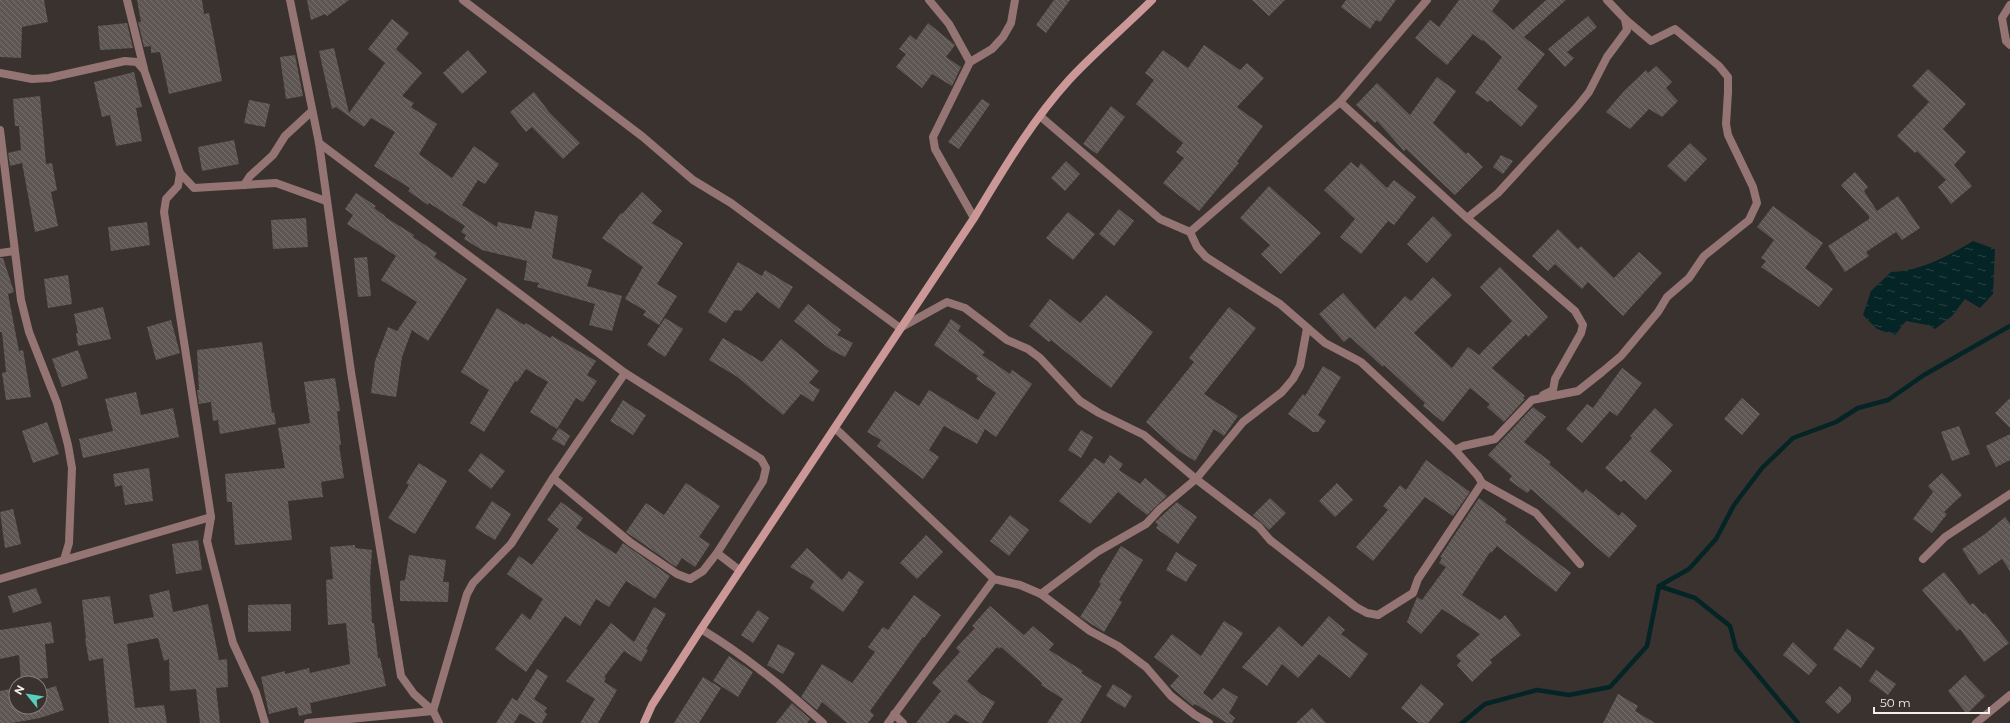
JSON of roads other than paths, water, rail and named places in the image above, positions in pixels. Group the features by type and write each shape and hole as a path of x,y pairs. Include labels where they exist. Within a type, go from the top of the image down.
{"main road":[{"path":"644,723 652,705 700,629 974,218 1016,148 1069,80 1152,0"}],"street":[{"path":"128,0 144,70 180,173 194,188"},
{"path":"290,0 319,143 326,202 351,372 401,676 414,694 433,711 439,723"},
{"path":"463,0 643,137 693,180 731,203 900,328 947,302 965,308 1007,340 1028,349 1040,358 1080,401 1099,414 1144,435 1196,479 1258,527 1270,540 1356,607 1367,613 1378,615 1413,593 1418,579 1482,482"},
{"path":"929,0 949,24 970,62"},
{"path":"974,218 935,150 933,137 970,62 992,49 1003,37 1010,22 1015,0"},
{"path":"1190,232 1340,102 1427,0"},
{"path":"1532,400 1578,391 1620,356 1658,312 1667,297 1689,278 1704,256 1750,220 1757,203 1753,187 1727,129 1728,77 1719,66 1676,29 1651,41 1625,19 1608,0"},
{"path":"2010,5 2002,18 2006,41 2010,45"},
{"path":"1467,218 1498,192 1589,92 1607,58 1627,30 1625,19"},
{"path":"0,73 32,79 49,78 125,62 137,62 144,70"},
{"path":"1340,102 1467,218 1576,311 1583,325 1581,333 1555,379 1553,390 1532,400 1495,439 1463,446 1455,450"},
{"path":"244,185 250,176 273,155 285,136 312,111"},
{"path":"1040,116 1160,219 1190,232 1197,247 1206,257 1280,304 1324,343 1361,362 1455,450 1482,482 1536,513 1580,564"},
{"path":"0,130 20,300 29,332 57,403 68,445 72,468 70,536 64,560"},
{"path":"319,143 625,373 761,459 766,468 763,481 717,553 703,571 690,579 677,574 630,542 553,478"},
{"path":"180,173 178,186 166,199 164,212 211,517 207,541 233,643 256,693 265,723"},
{"path":"178,186 194,188 276,183 326,202"},
{"path":"0,253 14,251"},
{"path":"1041,594 1096,552 1146,524 1160,509 1196,479 1243,422 1282,392 1293,379 1300,366 1307,328"},
{"path":"433,711 467,594 473,583 512,544 553,478 625,373"},
{"path":"835,428 994,578 1020,585 1041,594 1090,631 1118,646 1146,667 1171,696 1195,715 1209,723"},
{"path":"1923,559 1945,537 2010,494"},
{"path":"0,579 211,517"},
{"path":"717,553 739,570"},
{"path":"888,723 994,578"},
{"path":"700,629 736,651 756,668 768,675 824,723"},
{"path":"1976,723 2010,695"},
{"path":"308,723 433,711"},
{"path":"894,714 903,723"}],"water":[{"path":"1973,241 1995,249 1993,294 1980,308 1965,299 1952,316 1935,329 1927,325 1906,321 1895,335 1877,329 1863,315 1871,291 1891,272 1924,266"}],"waterway":[{"path":"1462,723 1485,704 1537,690 1569,695 1610,687 1647,646 1659,586 1689,569 1716,539 1734,505 1762,468 1793,438 1836,422 1858,408 1888,400 1924,375 2010,326"},
{"path":"1659,586 1695,598 1730,626 1736,649 1798,723"}]}
